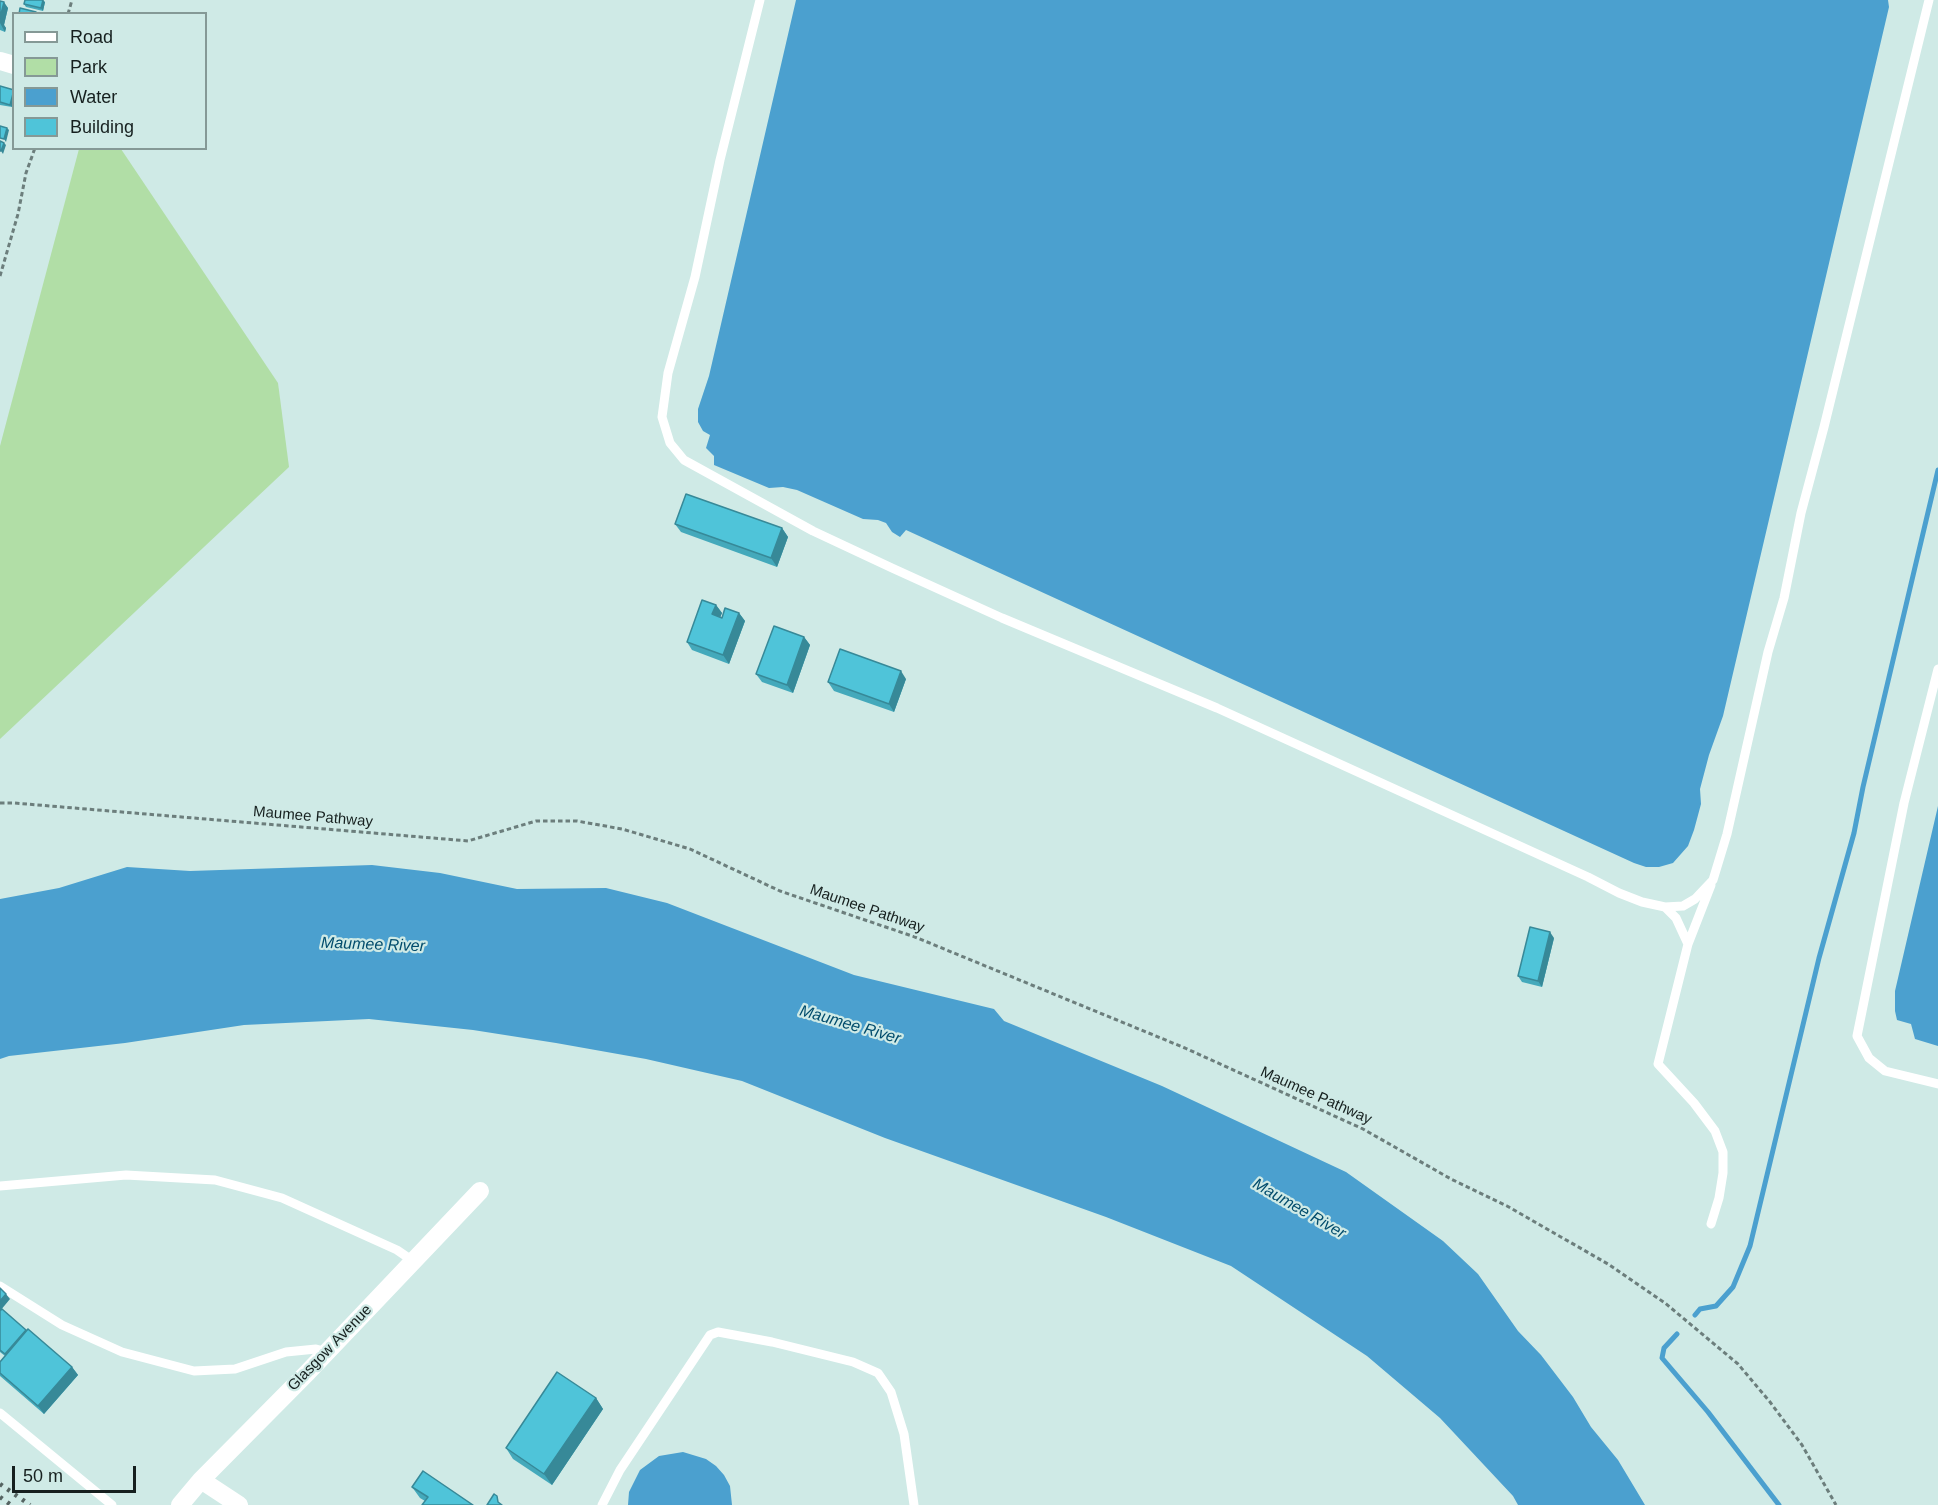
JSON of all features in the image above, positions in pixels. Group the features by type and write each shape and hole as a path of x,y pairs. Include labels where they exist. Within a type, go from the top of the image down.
{"street":[{"name":"Glasgow Avenue","path":"180,1505 201,1480 328,1352 480,1191"},
{"path":"201,1480 239,1505"}],"lane":[{"path":"760,0 720,160 695,277 669,373 662,417 670,443 684,460 813,531 892,568 1002,618 1081,649 1217,708 1588,877 1618,894 1665,907 1683,906 1695,899 1713,880"},
{"path":"1711,1224 1722,1181 1723,1152 1715,1131 1694,1103 1658,1064 1688,944 1713,880 1727,834 1768,652 1784,598 1801,513 1929,0"},
{"path":"1938,669 1904,803 1857,1036 1869,1058 1885,1071 1938,1084"},
{"path":"1665,907 1676,918 1688,944"},
{"path":"0,1186 126,1175 215,1180 282,1198 397,1250 413,1261"},
{"path":"0,1286 62,1325 122,1352 194,1371 235,1369 286,1352 316,1349 328,1352"},
{"path":"602,1505 621,1470 710,1335 718,1332 772,1342 841,1359 878,1373 891,1392 904,1434 914,1505"},
{"path":"0,1413 112,1505"}],"path":[{"path":"0,276 18,214 26,173 34,150"},
{"name":"Maumee Pathway","path":"0,803 14,802 468,841 536,821 577,821 622,829 690,849 780,891 915,937 1185,1048 1363,1129 1451,1179 1507,1206 1608,1264 1665,1303 1738,1364 1802,1445 1836,1505"}],"green space":[{"path":"79,150 122,150 278,383 289,467 0,739 0,446"}],"water":[{"path":"796,0 1888,0 1889,7 1723,716 1700,789 1701,804 1694,830 1688,846 1673,863 1659,867 1646,867 1634,863 906,530 900,537 892,532 886,523 863,519 797,490 783,487 769,488 714,465 714,456 706,448 710,435 703,431 698,422 698,409 709,376"},
{"path":"1938,806 1938,1046 1915,1039 1911,1024 1897,1020 1895,991"},
{"name":"Maumee River","path":"372,865 440,873 517,889 606,888 667,903 854,975 994,1009 1004,1021 1162,1086 1346,1172 1443,1241 1478,1274 1518,1331 1541,1355 1573,1397 1591,1427 1618,1460 1645,1505 1518,1505 1513,1496 1440,1418 1367,1356 1231,1266 1106,1217 885,1138 742,1081 646,1059 556,1043 473,1030 369,1019 244,1025 0,1059 0,899 59,888 127,867 190,871"},
{"path":"683,1452 706,1459 716,1466 730,1486 732,1505 628,1505 629,1492 640,1470 659,1456"}],"building":[{"path":"25,0 43,0 41,8 24,4"},
{"path":"0,1 4,2 0,18"},
{"path":"20,8 36,12 19,12"},
{"path":"0,86 12,89 10,105 0,102"},
{"path":"0,126 7,128 4,139 0,138"},
{"path":"0,141 4,143 1,151 0,151"},
{"path":"686,494 782,528 771,558 675,524"},
{"path":"702,600 716,605 712,614 722,618 725,608 739,613 723,655 687,642"},
{"path":"774,626 804,637 787,685 756,674"},
{"path":"840,649 901,671 889,704 828,682"},
{"path":"1530,927 1550,932 1538,981 1518,976"},
{"path":"0,1288 6,1294 0,1301"},
{"path":"2,1309 26,1330 5,1354 0,1350 0,1311"},
{"path":"28,1329 72,1367 38,1406 0,1373 0,1362"},
{"path":"557,1372 596,1398 544,1474 506,1448"},
{"path":"423,1471 473,1505 422,1505 428,1497 412,1487"},
{"path":"494,1494 498,1502 502,1505 487,1505"}],"waterway":[{"path":"1695,1315 1700,1309 1716,1306 1733,1287 1750,1246 1819,958 1854,833 1938,470"},
{"path":"1677,1334 1664,1348 1662,1358 1708,1412 1779,1505"}],"railway":[{"path":"0,1484 30,1505"},
{"path":"0,1497 11,1505"}]}
